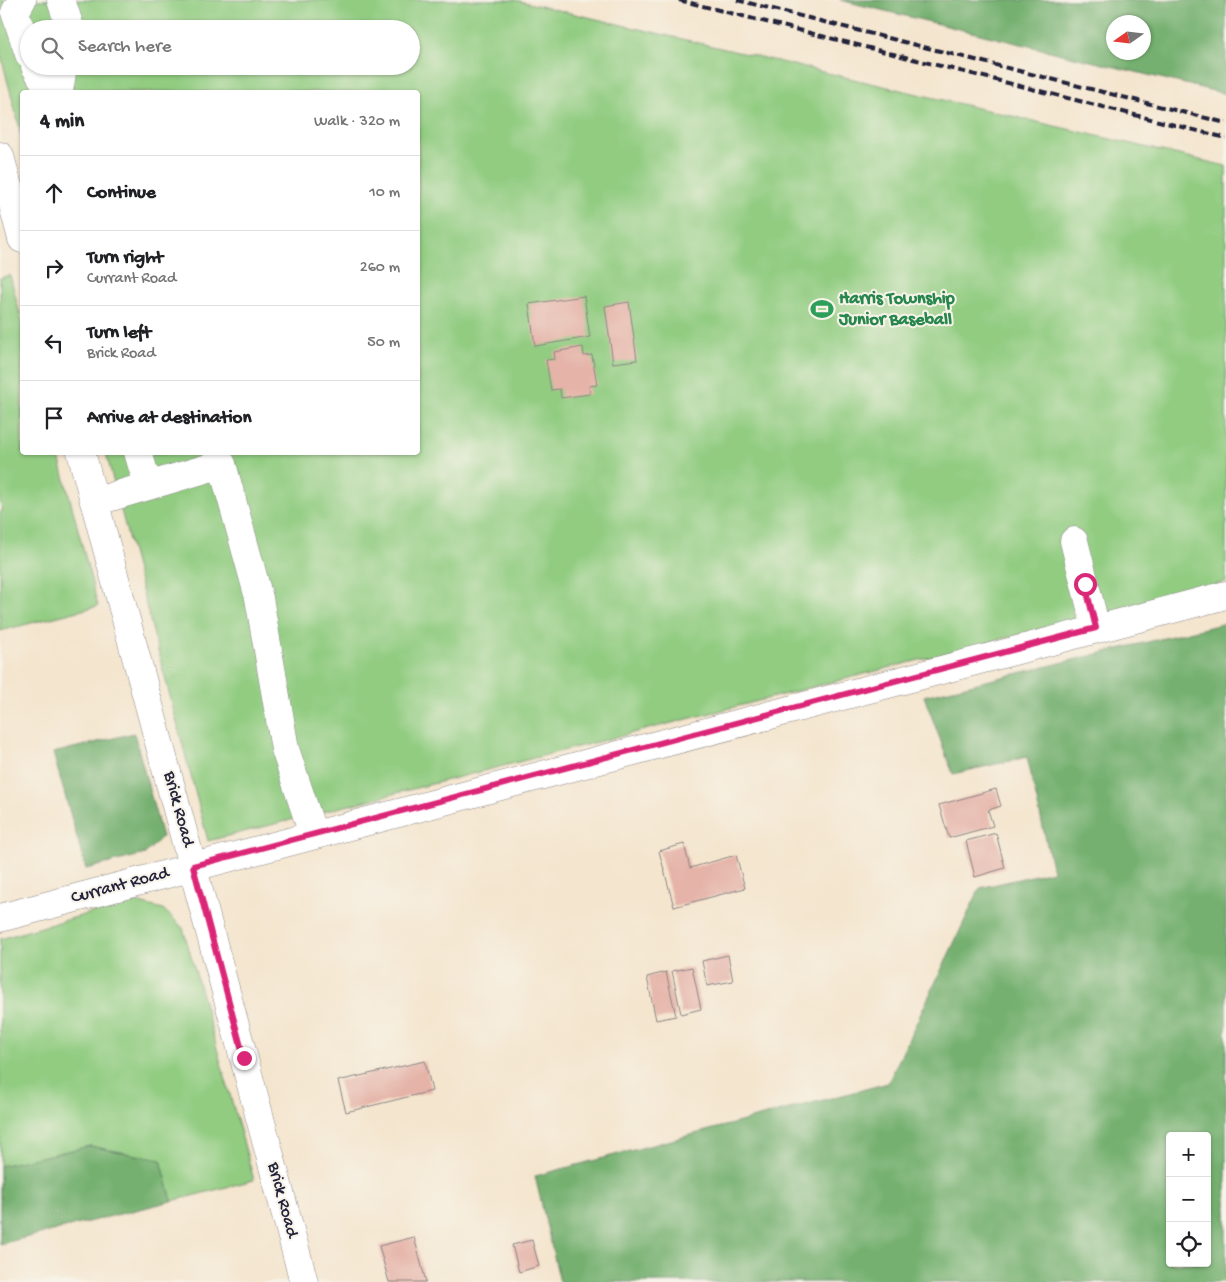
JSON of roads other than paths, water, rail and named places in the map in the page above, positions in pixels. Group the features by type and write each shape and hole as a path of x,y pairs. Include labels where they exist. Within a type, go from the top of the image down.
{"street":[{"path":"20,27 15,12 22,0"},
{"path":"61,0 68,20"},
{"path":"41,75 49,90"},
{"path":"59,90 62,75"},
{"path":"0,156 20,231"},
{"name":"Brick Road","path":"82,455 304,1282"},
{"path":"139,455 148,486"},
{"path":"94,502 222,464 259,598 285,749 313,834"},
{"path":"1074,541 1096,628"},
{"name":"Currant Road","path":"0,918 1226,595"}],"railway":[{"path":"679,0 1226,138"},
{"path":"737,0 1226,123"}],"place":[{"name":"Harris Township Junior Baseball","path":"822,309"}]}
